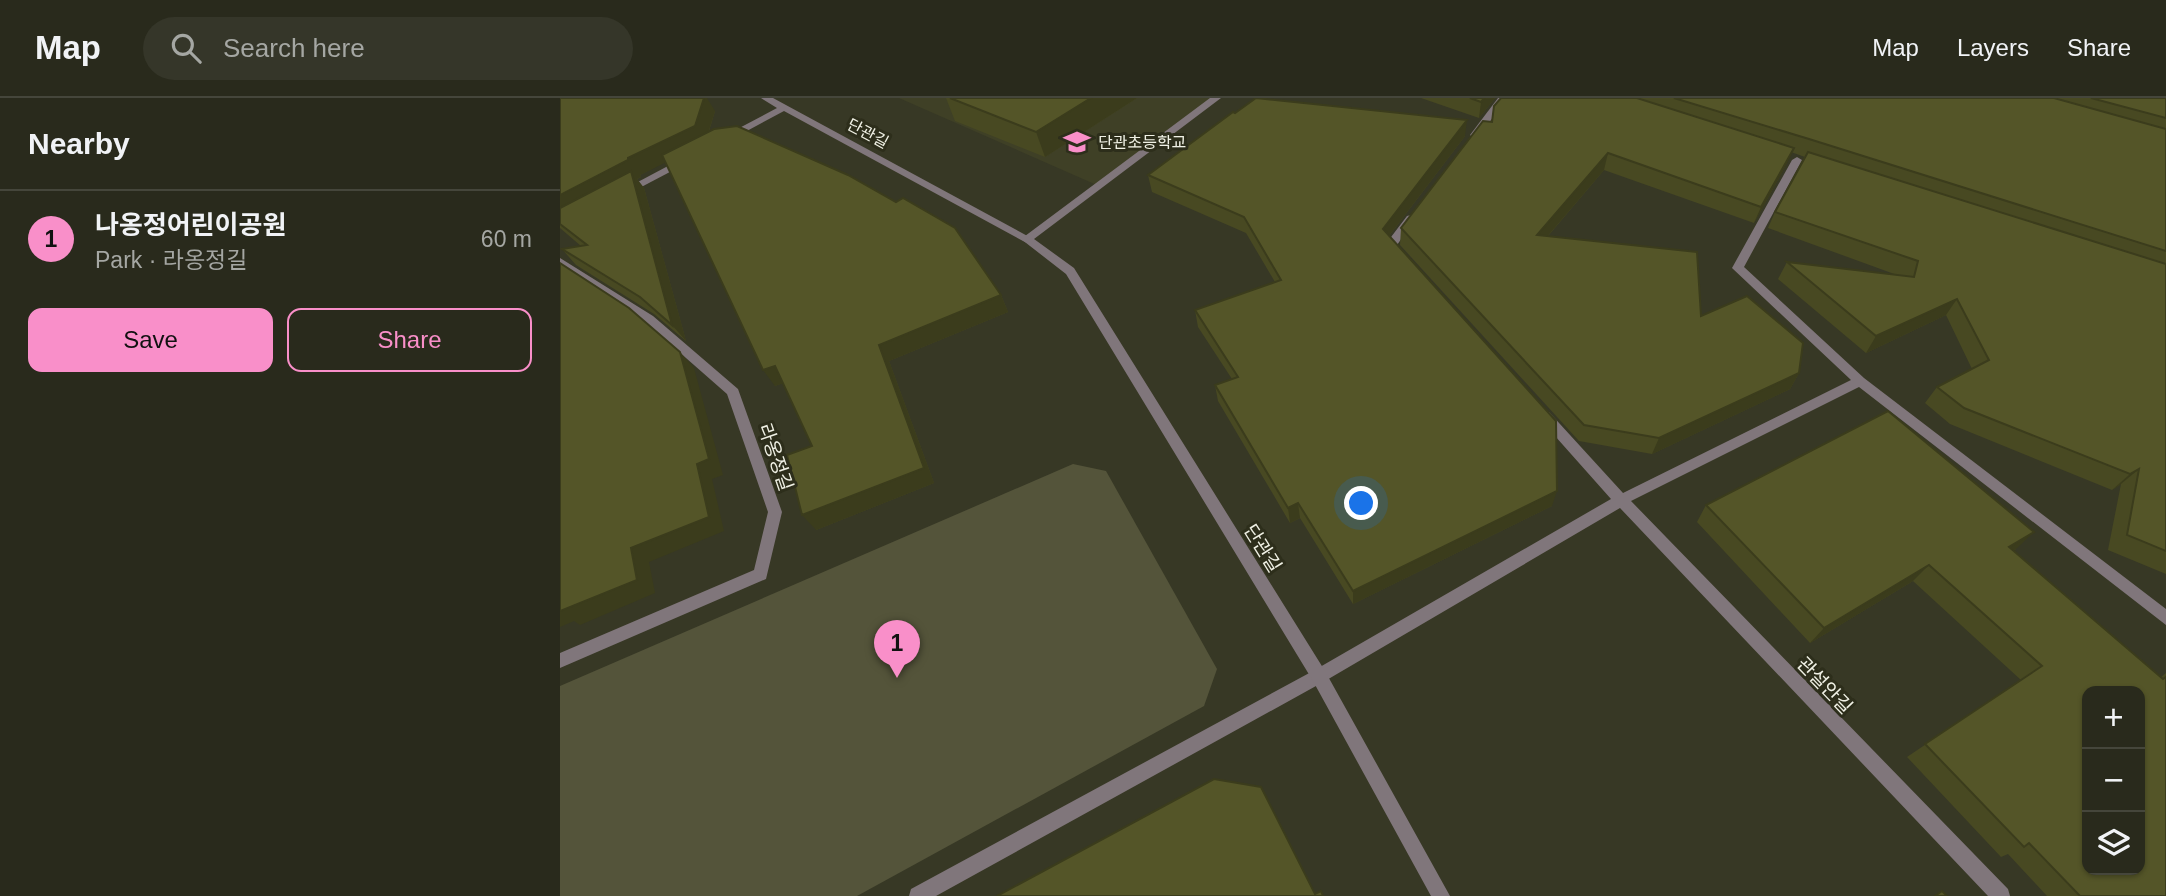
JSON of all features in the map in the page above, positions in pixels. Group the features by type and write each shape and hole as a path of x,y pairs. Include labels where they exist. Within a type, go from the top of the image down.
{"street":[{"name":"단관길","path":"766,98 1027,239 1070,271 1319,676 1441,896"},
{"path":"1027,239 1216,98"},
{"path":"1463,150 1503,98"},
{"path":"713,145 783,108"},
{"path":"619,195 689,158"},
{"path":"1797,160 1738,268 1860,381 2166,618"},
{"path":"1410,265 1391,245 1423,203"},
{"name":"라옹정길","path":"560,262 649,318 733,392 775,512 761,574 560,662"},
{"path":"918,896 1319,676 1621,500 1860,381"},
{"name":"관설안길","path":"1538,408 1621,500 2001,896"}],"shaded area":[{"name":"단관초등학교","path":"899,98 1214,98 1099,186"},
{"path":"1073,464 1106,471 1217,669 1204,706 857,896 560,896 560,686"}],"building":[{"path":"560,98 704,98 695,126 560,195"},
{"path":"950,98 1091,98 1036,132"},
{"path":"1256,98 1467,120 1383,229 1556,421 1557,491 1353,591 1298,503 1288,508 1215,385 1238,377 1195,310 1281,280 1244,217 1148,175"},
{"path":"1501,98 1637,98 1794,148 1761,207 1608,153 1537,235 1697,252 1701,316 1747,296 1803,343 1799,373 1659,438 1584,425 1401,228 1483,121 1492,122 1494,106"},
{"path":"1674,98 2054,98 2166,129 2166,251 1809,139"},
{"path":"2091,98 2166,98 2166,118"},
{"path":"737,126 848,175 896,202 903,198 955,228 1001,295 879,345 924,468 802,515 787,455 812,446 775,366 763,370 662,155 714,129"},
{"path":"1808,152 2166,264 2166,551 2127,535 2139,469 2130,474 1964,408 1937,387 1989,360 1957,299 1876,336 1787,262 1914,277 1918,261 1775,212"},
{"path":"631,171 672,325 640,297 562,249 587,245 560,224 560,208"},
{"path":"560,263 629,308 680,352 709,459 697,464 709,517 631,548 637,580 560,611"},
{"path":"1888,411 2034,532 2009,547 2163,679 2166,677 2166,896 2080,896 2029,843 2024,847 1925,744 2042,666 1929,565 1824,628 1706,505"},
{"path":"1214,779 1261,787 1315,894 1321,891 1323,896 997,896"}],"place":[{"name":"단관초등학교","path":"1077,142"},
{"name":"나옹정어린이공원","path":"897,678"}]}
